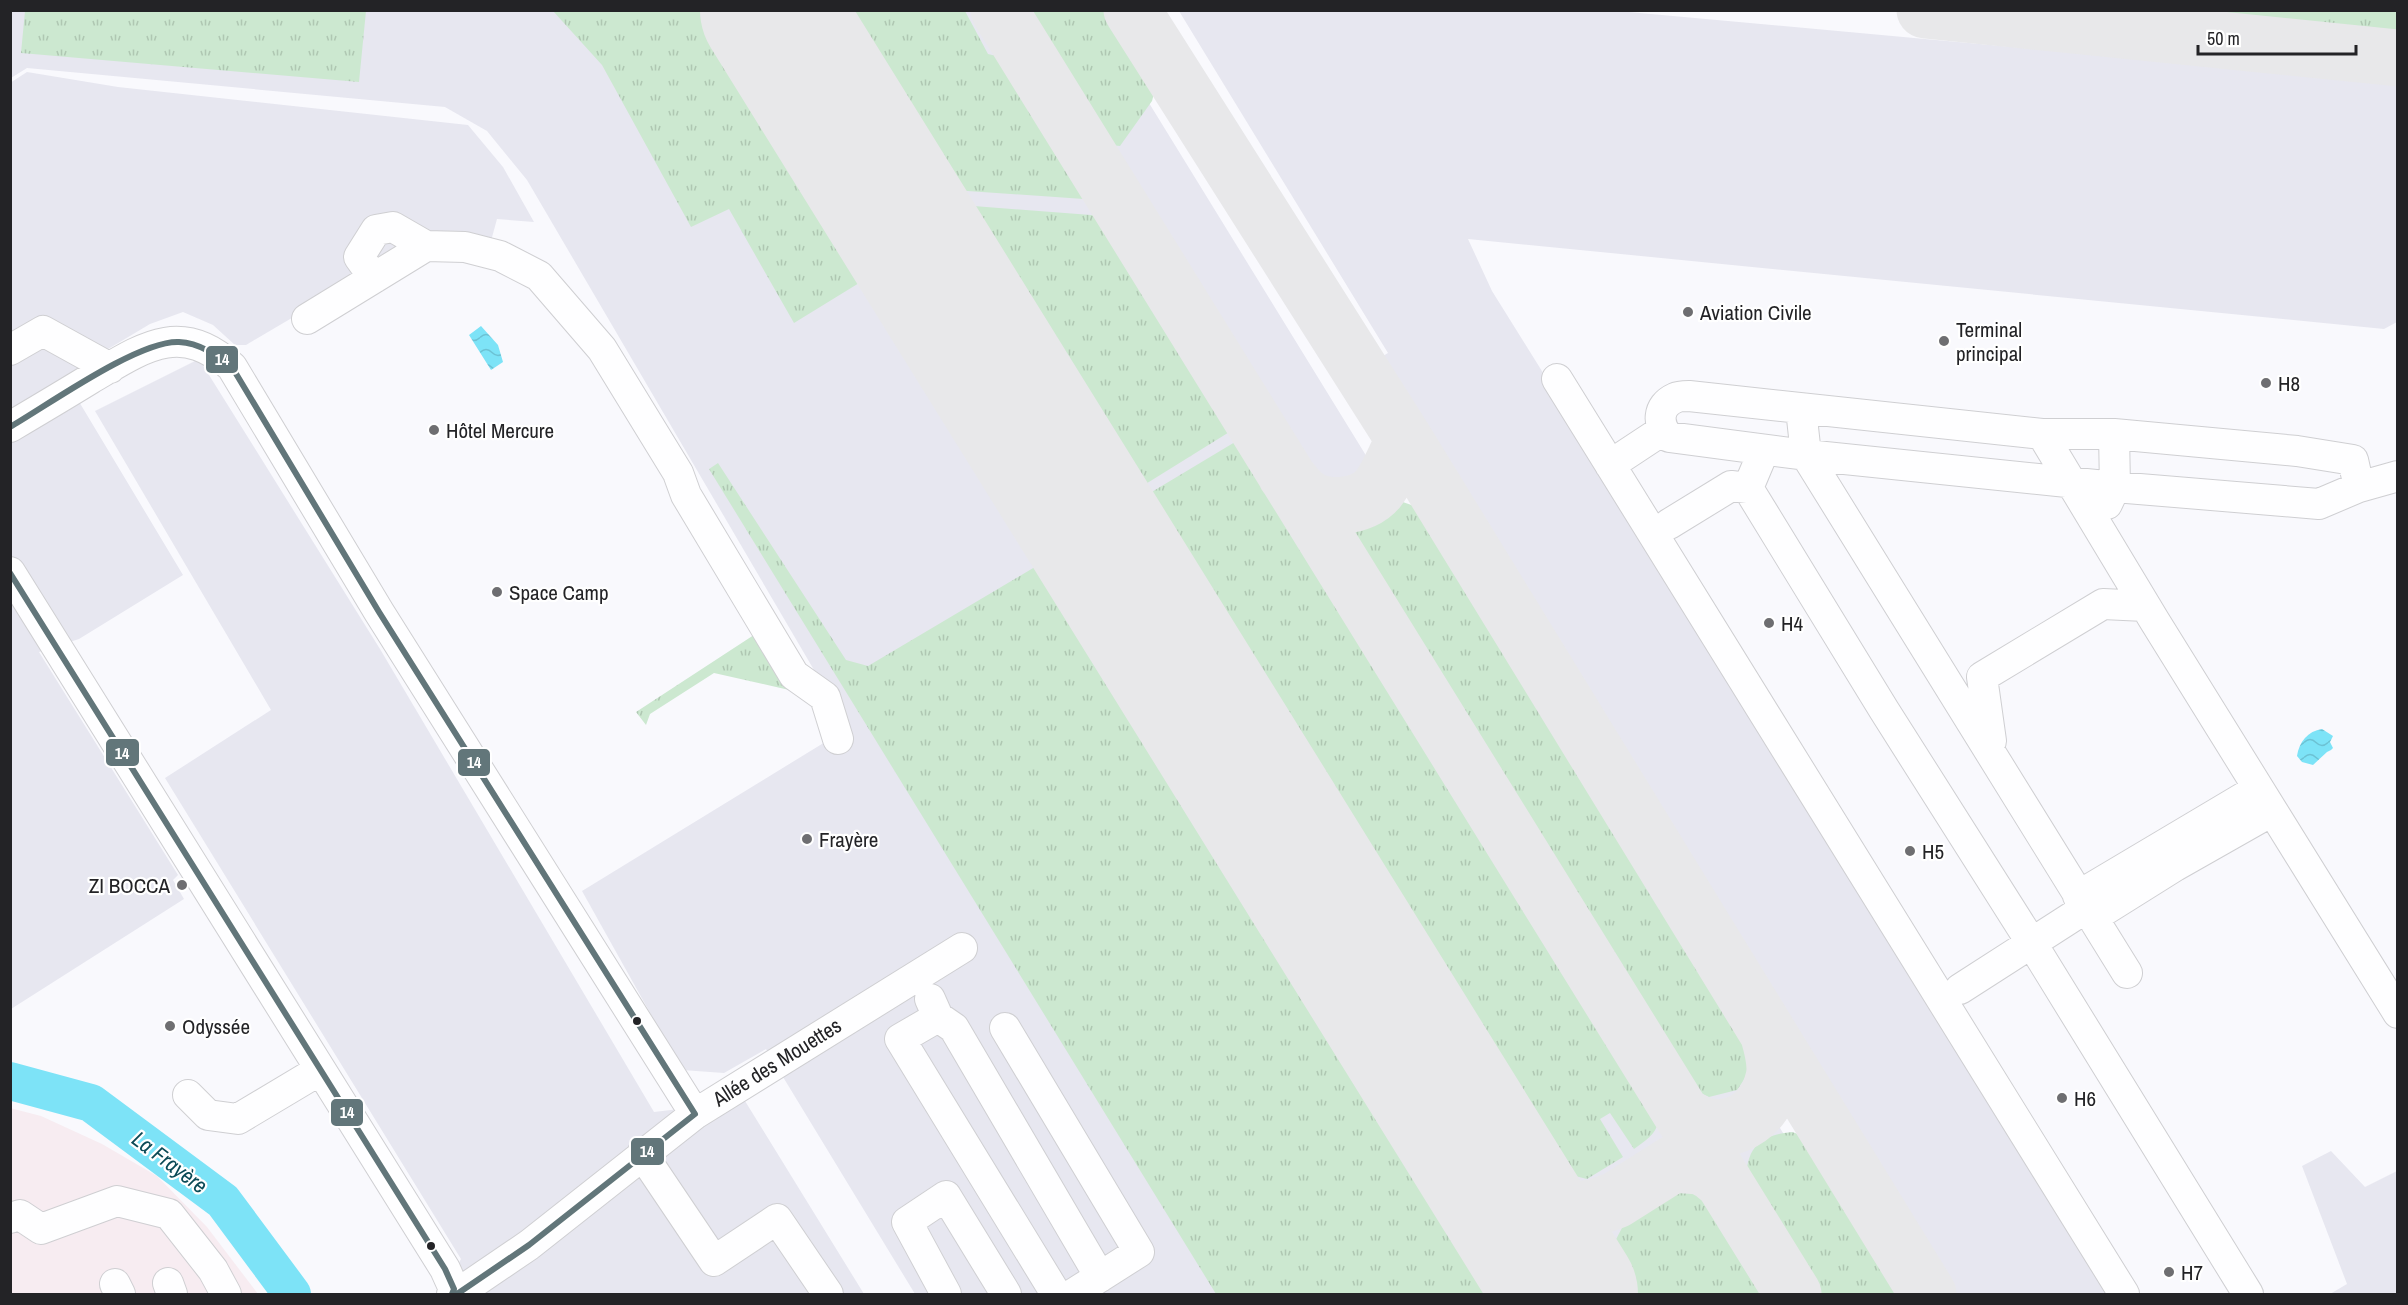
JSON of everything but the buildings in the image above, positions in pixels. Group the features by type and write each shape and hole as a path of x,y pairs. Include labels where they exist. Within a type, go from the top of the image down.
{"street":[{"path":"374,278 359,256 376,230 393,227 426,246 465,247 500,256 539,276 602,349 678,472 686,495 794,675 825,697 838,739"},
{"path":"307,319 426,246"},
{"path":"10,350 43,330 110,368"},
{"path":"10,427 130,355 158,343 177,341 197,344 213,352 232,367 385,622 694,1114"},
{"path":"1557,379 2124,1294"},
{"path":"2359,487 2354,460 2297,451 2114,434 2042,434 1689,396 1675,398 1664,407 1660,418 1663,430 1669,437 1764,450 2115,487 2319,504 2359,487 2397,476"},
{"path":"1801,409 1806,455 2127,973"},
{"path":"1611,465 1663,430"},
{"path":"2042,434 2145,606 2397,1013"},
{"path":"2097,527 2115,487 2114,434"},
{"path":"1748,488 1764,450"},
{"path":"1670,524 1731,486 1748,488"},
{"path":"1748,488 2248,1294"},
{"path":"10,572 445,1269 454,1289 452,1294"},
{"path":"1992,754 1982,677 2103,604 2145,606"},
{"path":"1960,989 2085,907 2175,866 2265,800"},
{"name":"Allée des Mouettes","path":"457,1294 529,1245 694,1114 928,998 962,948"},
{"path":"1056,1294 900,1039 928,998 954,1028 1100,1277"},
{"path":"1005,1028 1139,1252 1073,1294"},
{"path":"188,1095 208,1115 238,1119 320,1070"},
{"path":"642,1154 714,1261 777,1219 828,1294"},
{"path":"945,1294 907,1222 946,1196 1006,1294"},
{"path":"10,1218 20,1215 41,1229 117,1201 169,1214 213,1270 226,1294"}],"shaded area":[{"path":"10,11 1097,11 1101,25 1804,1167 1891,1294 915,1294 766,1049 724,1073 682,1070 582,891 848,728 527,180 487,131 445,107 27,68 11,78"},
{"path":"1179,11 1618,11 2397,82 2397,322 2384,329 1468,239 1492,291 2117,1294 1928,1294 1353,374 1388,353"},
{"path":"2166,11 2397,11 2397,34"},
{"path":"27,72 118,87 468,125 503,167 534,222 497,219 485,263 416,260 302,312 246,345 235,345 213,325 183,312 150,324 88,361 11,412 10,83"},
{"path":"199,359 380,649 654,1112 745,1101 864,1294 442,1294 461,1259 165,778 271,710 95,411"},
{"path":"78,400 183,575 79,639 39,652 178,875 173,880 184,899 11,1009 10,441"},
{"path":"10,1108 41,1116 102,1144 157,1176 207,1227 258,1294 11,1294"},
{"path":"2331,1151 2365,1187 2397,1171 2397,1294 2330,1294 2347,1284 2302,1166"}],"green space":[{"path":"25,11 366,11 359,82 21,53"},
{"path":"553,11 714,11 870,261 864,280 794,323 729,209 691,227 602,65"},
{"path":"839,11 965,11 988,54 1013,60 1098,200 953,190"},
{"path":"1035,11 1110,11 1157,82 1152,101 1120,146 1100,144 1026,24"},
{"path":"2206,11 2397,11 2397,30"},
{"path":"961,205 1104,216 1239,426 1136,490"},
{"path":"1245,436 1652,1095 1657,1114 1657,1126 1649,1137 1634,1149 1610,1113 1600,1119 1623,1157 1587,1179 1567,1174 1552,1164 1140,499"},
{"path":"718,463 846,660 868,666 1055,555 1511,1294 1216,1294 709,469"},
{"path":"1397,500 1420,508 1751,1043 1752,1068 1737,1090 1709,1097 1680,1083 1355,554 1355,530 1372,511"},
{"path":"760,631 798,692 714,673 650,714 646,725 636,712"},
{"path":"1792,1132 1807,1137 1822,1148 1913,1294 1809,1294 1746,1192 1747,1167 1754,1149 1768,1138"},
{"path":"1678,1190 1701,1192 1724,1208 1777,1294 1625,1294 1613,1275 1611,1249 1623,1226"}],"water":[{"path":"481,326 498,345 503,362 491,370 469,335"},
{"path":"2322,729 2333,736 2330,742 2333,748 2313,765 2302,762 2297,756 2302,742 2312,732"}],"waterway":[{"name":"La Frayère","path":"10,1081 91,1103 223,1201 292,1294"}],"taxiway":[{"path":"778,10 781,26"},
{"path":"999,10 1793,1294"},
{"path":"1132,10 1404,439 1928,1294"},
{"path":"1925,10 2398,58"},
{"path":"1286,475 1300,492 1313,501 1332,505 1353,504 1378,489 1389,472 1404,439"},
{"path":"1681,1113 1695,1122 1710,1127 1738,1124 1750,1117 1769,1094 1774,1078 1775,1062 1769,1036"},
{"path":"1488,1167 1533,1202 1571,1210 1594,1208 1616,1200 1673,1164 1700,1166 1724,1182"}],"runway":[{"path":"771,10 1567,1294"}],"transit line":[{"name":"14","path":"10,427 118,362 162,344 179,342 201,347 232,367 379,612 695,1114 529,1245 457,1294"},
{"name":"14","path":"10,573 445,1269 454,1289 452,1294"}],"place":[{"name":"Aviation Civile","path":"1688,312"},
{"name":"Terminal principal","path":"1944,341"},
{"name":"H8","path":"2266,383"},
{"name":"Hôtel Mercure","path":"434,430"},
{"name":"Space Camp","path":"497,592"},
{"name":"H4","path":"1769,623"},
{"name":"Frayère","path":"807,839"},
{"name":"H5","path":"1910,851"},
{"name":"ZI BOCCA","path":"182,885"},
{"name":"Odyssée","path":"170,1026"},
{"name":"H6","path":"2062,1098"},
{"name":"H7","path":"2169,1272"}]}
